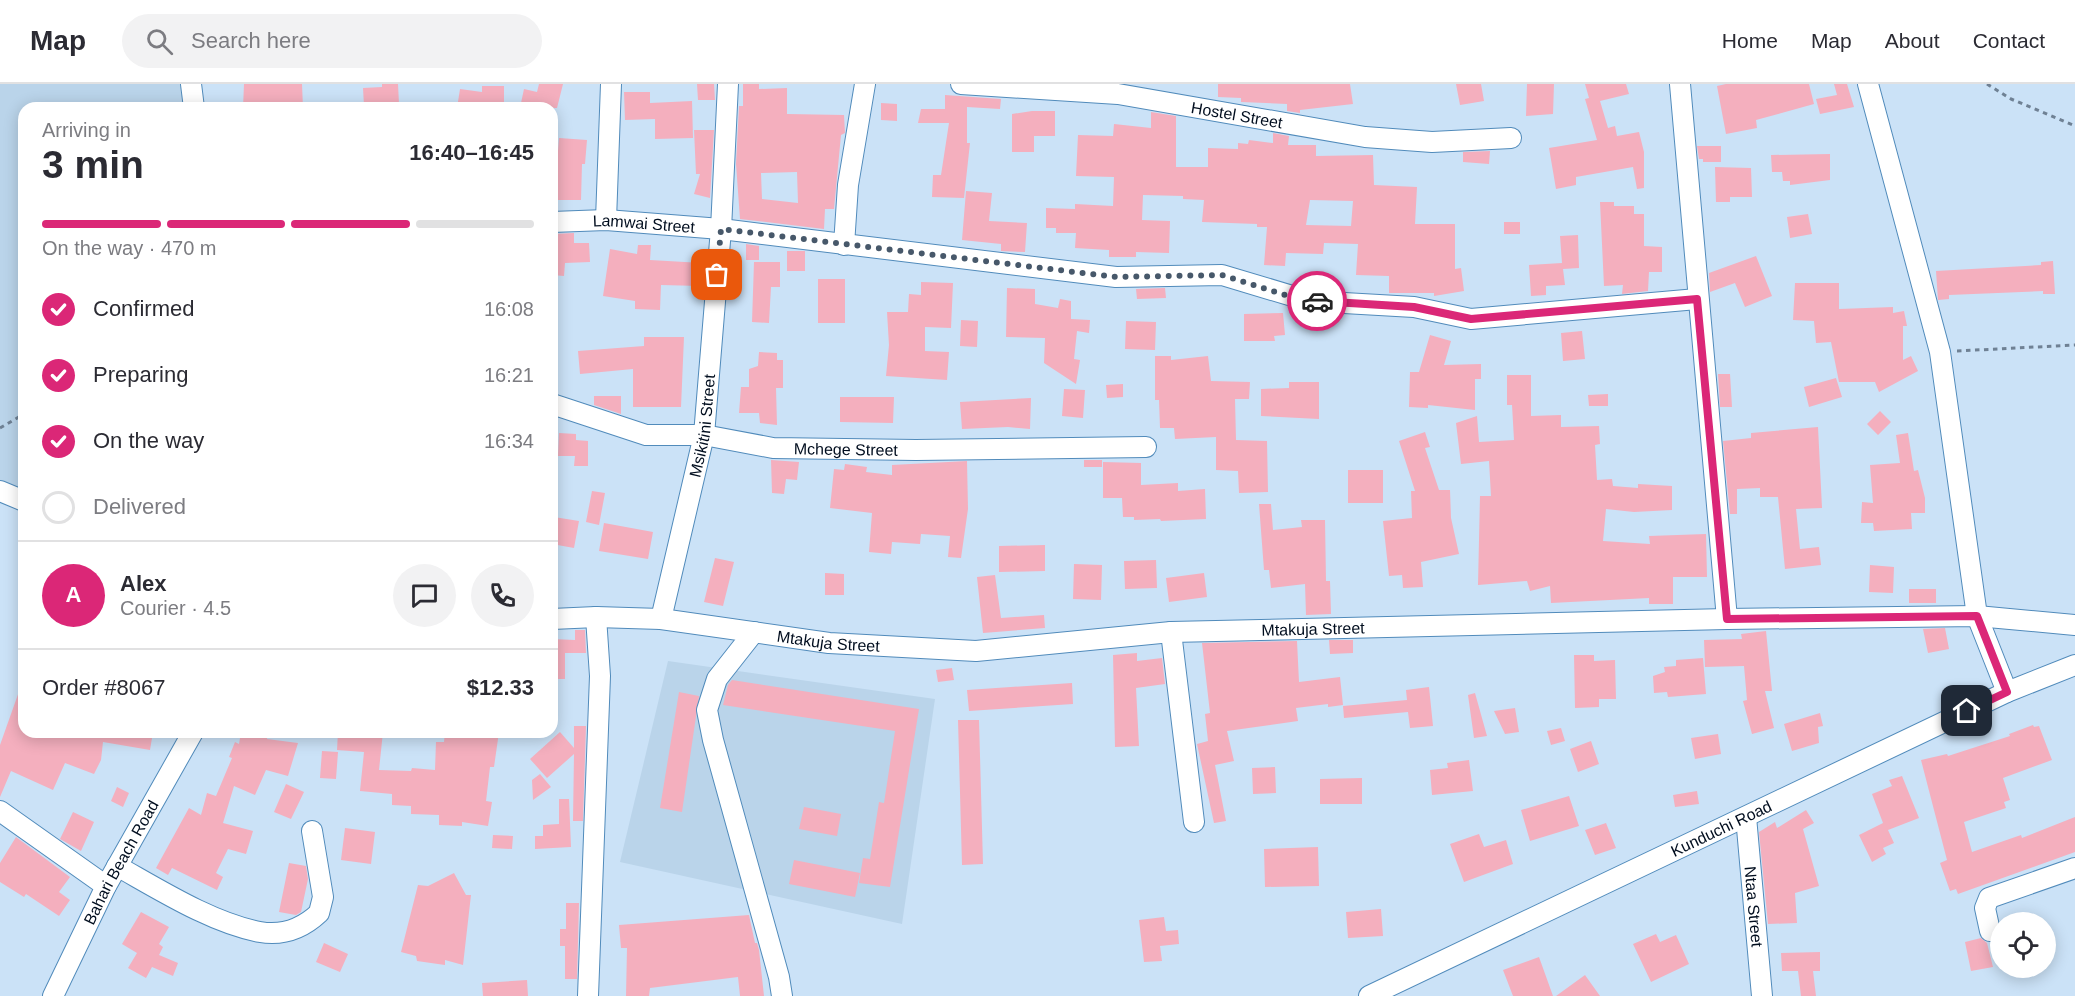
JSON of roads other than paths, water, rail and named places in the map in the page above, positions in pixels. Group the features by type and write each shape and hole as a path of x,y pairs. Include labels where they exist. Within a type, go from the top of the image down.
{"street":[{"path":"191,84 193,102"},
{"path":"606,220 611,84"},
{"name":"Msikitini Street","path":"661,619 704,435 721,229 728,84"},
{"path":"844,245 848,185 865,84"},
{"name":"Hostel Street","path":"961,84 1118,94 1365,136 1432,142 1511,138"},
{"path":"1680,84 1697,299 1727,619"},
{"path":"1868,84 1940,352 1977,616 2007,692"},
{"name":"Lamwai Street","path":"558,222 606,220 721,229 1116,277 1222,275 1309,301 1414,307 1471,319 1697,299"},
{"name":"Mchege Street","path":"558,406 646,435 704,435 773,448 916,450 1146,447"},
{"path":"0,491 18,498"},
{"name":"Mtakuja Street","path":"558,619 596,617 661,619 829,643 976,651 1171,632 1727,619 1977,616 2075,625"},
{"path":"588,996 600,676 596,617"},
{"path":"754,632 717,679 707,710 713,740 779,977 782,996"},
{"path":"1171,632 1194,822"},
{"name":"Kunduchi Road","path":"1369,996 2007,692 2075,665"},
{"name":"Bahari Beach Road","path":"53,996 106,886 191,738"},
{"path":"0,811 106,886"},
{"name":"Ntaa Street","path":"1746,817 1762,996"},
{"path":"117,866 210,914 261,932 288,931 307,924 320,913 322,897 312,831"},
{"path":"1990,932 1985,908 1989,898 2075,868"}]}
